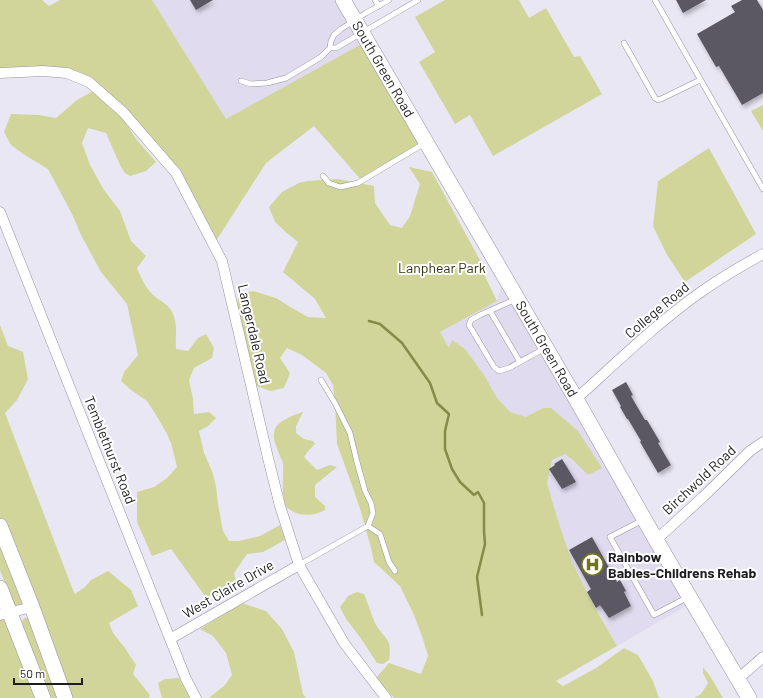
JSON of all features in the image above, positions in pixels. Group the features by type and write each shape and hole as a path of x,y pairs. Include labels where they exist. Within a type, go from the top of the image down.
{"main road":[{"name":"South Green Road","path":"343,0 749,698"},
{"path":"0,526 32,607 65,698"},
{"path":"0,588 5,614 43,698"}],"street":[{"name":"Langerdale Road","path":"0,73 42,71 67,74 90,82 123,112 176,173 222,261 280,506 299,565 344,643 386,698"},
{"name":"Temblethurst Road","path":"0,212 186,679 196,698"},
{"name":"College Road","path":"576,399 659,324 699,293 763,254"},
{"name":"Birchwold Road","path":"656,540 750,451 763,442"},
{"name":"West Claire Drive","path":"170,639 299,565"},
{"path":"5,614 32,607"},
{"path":"738,679 763,657"}],"lane":[{"path":"375,0 379,6"},
{"path":"330,48 336,48 379,6 389,0"},
{"path":"241,81 251,84 267,83 286,78 321,57 330,48 334,35 341,29 358,26 418,0"},
{"path":"654,0 763,189"},
{"path":"624,43 655,98 658,100 700,80"},
{"path":"323,176 329,183 340,187 358,183 426,143"},
{"path":"517,298 471,320 469,325 473,333 494,367 499,371 509,368 546,347"},
{"path":"490,311 520,362"},
{"path":"299,565 368,526 373,513 357,462 350,433 335,403 321,380"},
{"path":"644,519 610,538 654,615 689,596"},
{"path":"368,526 380,534 389,562 395,571"}],"shaded area":[{"path":"152,0 343,0 367,41 225,120"},
{"path":"504,276 693,602 617,646 440,332 497,301"}],"green space":[{"path":"0,0 42,0 49,6 60,0 152,0 226,119 367,41 426,143 362,181 314,126 266,163 214,244 176,173 90,82 67,74 0,73"},
{"path":"445,0 519,0 529,18 546,8 574,57 580,56 602,94 493,156 470,115 455,124 419,62 435,52 415,17"},
{"path":"93,91 124,120 136,139 156,162 146,171 130,176 125,173 120,165 106,133 88,128 82,143 90,165 104,190 120,211 131,241 146,256 137,268 142,279 153,295 172,311 175,318 176,349 188,351 198,338 206,334 214,348 212,358 194,368 189,380 194,414 209,412 216,418 208,426 199,431 204,453 212,471 216,486 223,531 229,541 239,541 260,536 280,525 285,540 263,552 247,554 234,573 236,582 219,596 205,596 171,549 152,556 137,522 137,492 154,487 167,478 177,467 171,443 166,432 147,401 121,381 124,372 138,355 127,304 101,272 48,169 11,145 4,132 11,114 39,115 56,118 77,100"},
{"path":"763,105 763,131 751,111"},
{"path":"709,148 756,234 685,282 667,255 653,226 658,181"},
{"name":"Lanphear Park","path":"409,167 432,172 481,262 482,270 497,301 440,332 449,348 452,340 465,349 484,375 497,398 510,412 526,417 543,408 551,408 578,431 602,468 588,475 565,454 552,460 547,483 572,562 593,604 617,646 556,681 563,686 596,668 624,648 638,655 653,681 659,698 394,698 376,678 389,663 421,674 428,656 414,615 400,586 374,562 361,512 337,444 333,385 326,373 302,355 287,348 280,358 290,373 284,388 271,391 256,386 237,304 239,294 253,291 276,298 308,317 326,318 315,299 283,272 298,242 275,222 269,207 282,192 299,183 338,179 374,186 375,203 390,225 402,228 410,216 420,184"},
{"path":"0,325 8,346 23,352 28,379 17,400 5,413 73,590 75,594 85,587 91,580 108,571 131,590 138,606 109,623 113,633 136,665 133,674 150,695 149,698 65,698 0,526"},
{"path":"303,412 296,426 296,433 304,439 313,441 315,444 304,457 317,470 330,465 337,467 315,485 315,497 325,506 325,510 320,513 309,515 302,515 287,508 283,492 283,463 276,447 274,437 275,429 281,422"},
{"path":"0,538 23,603 19,606 13,604 0,570"},
{"path":"357,592 364,594 378,629 389,643 389,660 383,664 377,663 346,619 340,607 348,596"},
{"path":"242,603 266,611 282,629 294,652 303,694 306,698 209,698 225,685 232,675 226,653 213,636 200,629"},
{"path":"9,612 43,698 0,698 0,615"},
{"path":"25,618 30,618 63,698 50,698 20,623"},
{"path":"703,667 723,698 694,698 701,694 708,683 703,673"},
{"path":"179,678 190,698 162,698 158,683 165,679"}],"building":[{"path":"190,0 213,0 196,10"},
{"path":"676,0 706,0 683,13"},
{"path":"742,0 757,0 763,10 763,93 742,105 719,66 716,67 697,34 735,12 731,6"},
{"path":"626,382 633,395 631,396 660,442 658,443 671,465 658,473 640,442 641,441 620,407 621,406 612,390"},
{"path":"562,459 576,482 562,489 549,469"},
{"name":"Rainbow Babies-Childrens Rehab","path":"592,537 617,582 620,580 626,591 624,592 631,606 609,618 600,605 596,608 587,592 591,589 569,550"}],"waterway":[{"path":"369,321 380,324 402,343 430,383 437,403 449,414 445,431 445,449 452,469 460,482 474,495 478,492 484,503 485,544 477,577 482,615"}],"place":[{"name":"Rainbow Babies-Childrens Rehab","path":"593,565"}]}
